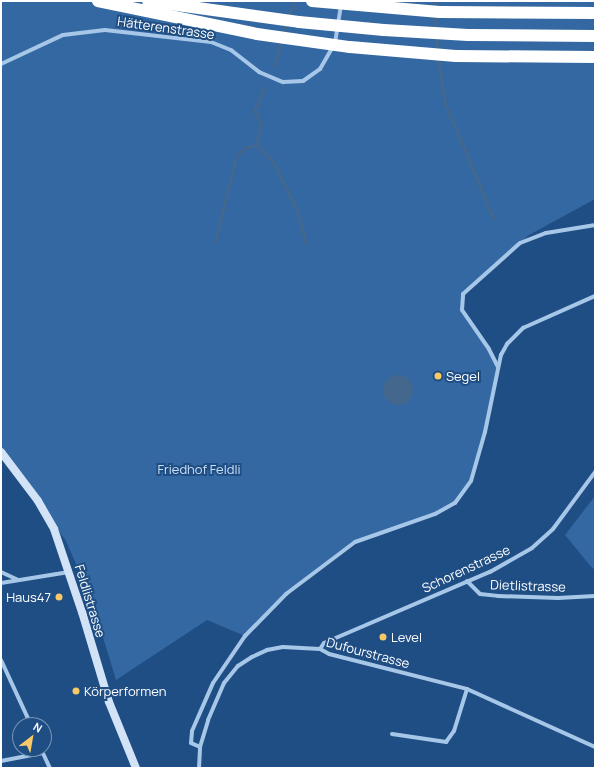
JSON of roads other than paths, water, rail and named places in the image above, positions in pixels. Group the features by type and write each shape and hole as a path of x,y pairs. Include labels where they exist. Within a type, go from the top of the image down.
{"highway":[{"path":"98,1 258,34 427,54 523,58 595,57"},
{"path":"148,1 256,17 344,27 439,34 595,36"},
{"path":"312,1 440,12 595,13"}],"street":[{"name":"Hätterenstrasse","path":"1,64 63,35 105,30 211,42 231,50 259,72 283,82 303,81 320,69 334,43 339,9 344,1"},
{"path":"499,368 462,310 463,294 520,243 546,233 595,225"},
{"path":"200,747 191,743 190,738 213,683 230,655 269,610 312,573 355,542 435,514 454,503 470,484 486,432 499,368 507,344 523,328 595,296"},
{"name":"Feldlistrasse","path":"1,452 48,516 69,572 108,702 136,768"},
{"name":"Schorenstrasse","path":"320,649 324,643 490,572 532,548 553,529 595,472"},
{"path":"1,572 18,580"},
{"path":"1,583 69,572"},
{"name":"Dietlistrasse","path":"467,581 480,594 558,598 595,596"},
{"name":"Dufourstrasse","path":"199,768 200,747 219,694 238,666 267,650 283,647 320,649 329,654 467,689 595,747"},
{"path":"1,660 27,717"},
{"path":"392,734 446,742 454,731 467,689"},
{"path":"1,761 17,757"},
{"path":"45,757 50,768"}],"waterway":[{"path":"288,17 295,1"},
{"path":"435,1 435,8"},
{"path":"435,14 436,30"},
{"path":"283,34 286,22"},
{"path":"436,36 438,52"},
{"path":"274,67 281,40"},
{"path":"438,58 445,103 493,218"},
{"path":"215,241 236,156 246,147 256,145 261,123 254,111 264,88"},
{"path":"256,145 274,163 297,210 306,244"}],"place":[{"name":"Segel","path":"438,376"},
{"name":"Haus47","path":"59,597"},
{"name":"Level","path":"383,637"},
{"name":"Körperformen","path":"76,691"}],"park label":[{"name":"Friedhof Feldli","path":"199,469"}]}
